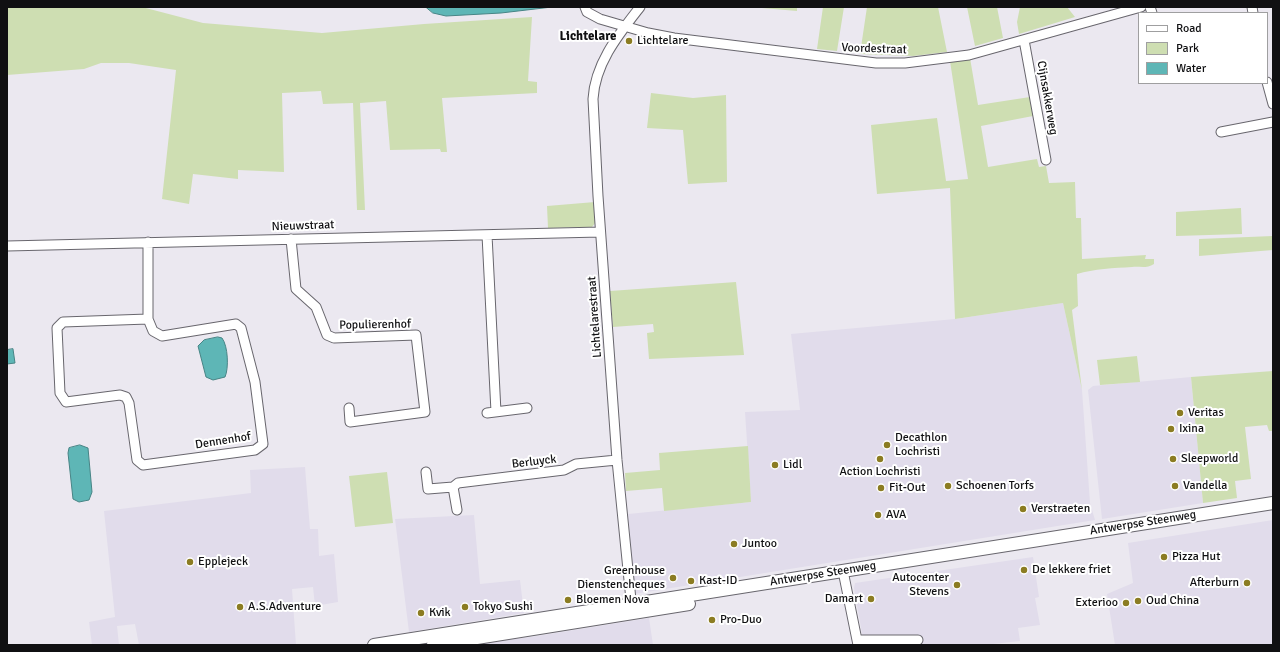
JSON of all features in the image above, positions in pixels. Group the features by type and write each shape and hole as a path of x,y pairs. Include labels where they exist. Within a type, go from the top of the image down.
{"main road":[{"name":"Antwerpse Steenweg","path":"433,645 631,610 1273,503"},
{"name":"Antwerpse Steenweg","path":"844,575 1273,510"},
{"name":"Antwerpse Steenweg","path":"374,645 631,610"}],"street":[{"path":"585,7 587,12 591,14 625,26"},
{"name":"Lichtelarestraat","path":"631,610 617,460 600,232 594,134 594,85 612,45 640,7"},
{"name":"Voordestraat","path":"625,26 648,33 674,38 876,63 904,63 968,55 1141,7"},
{"name":"Cijnsakkerweg","path":"1024,40 1046,160"},
{"path":"1268,84 1273,104"},
{"path":"1221,132 1273,122"},
{"name":"Nieuwstraat","path":"7,246 600,232"},
{"path":"487,235 492,412 526,408"},
{"name":"Populierenhof","path":"291,239 296,289 316,307 327,335 334,338 416,335 424,412 350,422 349,408"},
{"path":"60,411 66,402 60,392 58,328 63,322 148,319 148,242"},
{"name":"Dennenhof","path":"66,402 120,395 126,397 129,403 137,460 143,465 255,450 263,444 254,382 241,328 236,324 162,336 153,331 148,319"},
{"name":"Berluyck","path":"426,472 428,489 453,487 458,483 564,470 576,464 617,460"},
{"path":"453,487 457,510"},
{"path":"844,575 857,642 918,640"}],"shaded area":[{"path":"1063,303 1082,390 1090,503 1095,520 634,594 628,514 751,502 745,412 800,410 791,334 955,319"},
{"path":"1191,377 1203,503 1102,519 1088,390 1093,386"},
{"path":"305,467 310,529 318,529 319,556 334,554 338,602 315,606 313,587 292,589 296,645 139,645 135,624 117,626 119,645 92,645 89,622 115,617 104,511 251,493 250,470"},
{"path":"474,515 480,584 520,580 524,613 409,632 395,519"},
{"path":"1273,520 1273,645 1115,645 1107,594 1133,583 1128,543"},
{"path":"1033,557 1039,597 1035,598 1040,625 1018,628 1020,641 984,645 869,643 864,645 854,588 855,583"},
{"path":"649,618 653,645 468,645 531,637"}],"green space":[{"path":"7,7 142,7 203,23 322,33 424,24 532,17 528,81 537,82 537,93 442,98 447,152 441,152 440,149 390,150 386,101 360,103 365,210 357,210 353,103 323,104 321,91 282,93 284,172 238,170 238,179 193,174 189,204 162,199 176,70 129,63 101,63 84,69 7,75"},
{"path":"750,7 797,7 797,11"},
{"path":"823,7 844,7 837,51 817,49"},
{"path":"867,7 938,7 947,52 913,56 860,54"},
{"path":"967,7 997,7 1003,38 975,46"},
{"path":"1020,7 1067,7 1075,17 1019,34 1017,22"},
{"path":"970,58 978,105 1030,97 1033,116 981,126 988,167 1037,159 1039,167 1046,166 1049,183 1075,182 1076,218 1081,218 1082,259 1146,255 1145,259 1154,259 1154,264 1143,267 1104,269 1077,274 1078,306 1072,310 1082,390 1063,303 955,319 950,188 877,194 871,125 937,118 946,181 968,179 950,61"},
{"path":"651,93 693,98 726,95 727,182 688,184 683,130 647,128"},
{"path":"595,202 596,222 592,227 548,228 547,206"},
{"path":"1241,208 1242,234 1176,236 1176,212"},
{"path":"1273,236 1273,250 1199,256 1199,239"},
{"path":"736,282 744,355 649,359 647,333 654,332 653,324 613,327 610,291"},
{"path":"1137,356 1140,382 1100,385 1097,360"},
{"path":"1273,371 1273,431 1269,431 1267,425 1245,427 1251,479 1235,481 1237,498 1203,503 1191,377"},
{"path":"748,446 751,502 664,511 662,488 626,491 625,473 660,470 659,453"},
{"path":"387,472 393,523 355,527 349,476"}],"water":[{"path":"426,7 552,7 501,13 446,16 433,13"},
{"path":"218,337 222,338 226,346 227,368 225,377 213,380 206,377 198,346 204,340"},
{"path":"13,349 15,363 7,364 7,350"},
{"path":"80,445 88,448 92,492 89,500 79,502 73,499 68,453 69,448"}],"place":[{"name":"Lichtelare","path":"629,41"},
{"name":"Veritas","path":"1180,413"},
{"name":"Ixina","path":"1171,429"},
{"name":"Decathlon Lochristi","path":"887,445"},
{"name":"Action Lochristi","path":"880,459"},
{"name":"Sleepworld","path":"1173,459"},
{"name":"Lidl","path":"775,465"},
{"name":"Schoenen Torfs","path":"948,486"},
{"name":"Vandella","path":"1175,486"},
{"name":"Fit-Out","path":"881,488"},
{"name":"Verstraeten","path":"1023,509"},
{"name":"AVA","path":"878,515"},
{"name":"Juntoo","path":"734,544"},
{"name":"Pizza Hut","path":"1164,557"},
{"name":"Epplejeck","path":"190,562"},
{"name":"De lekkere friet","path":"1024,570"},
{"name":"Greenhouse Dienstencheques","path":"673,578"},
{"name":"Kast-ID","path":"691,581"},
{"name":"Afterburn","path":"1247,583"},
{"name":"Autocenter Stevens","path":"957,585"},
{"name":"Damart","path":"871,599"},
{"name":"Bloemen Nova","path":"568,600"},
{"name":"Oud China","path":"1138,601"},
{"name":"Exterioo","path":"1126,603"},
{"name":"A.S.Adventure","path":"240,607"},
{"name":"Tokyo Sushi","path":"465,607"},
{"name":"Kvik","path":"421,613"},
{"name":"Pro-Duo","path":"712,620"}],"district":[{"name":"Lichtelare","path":"588,37"}]}
